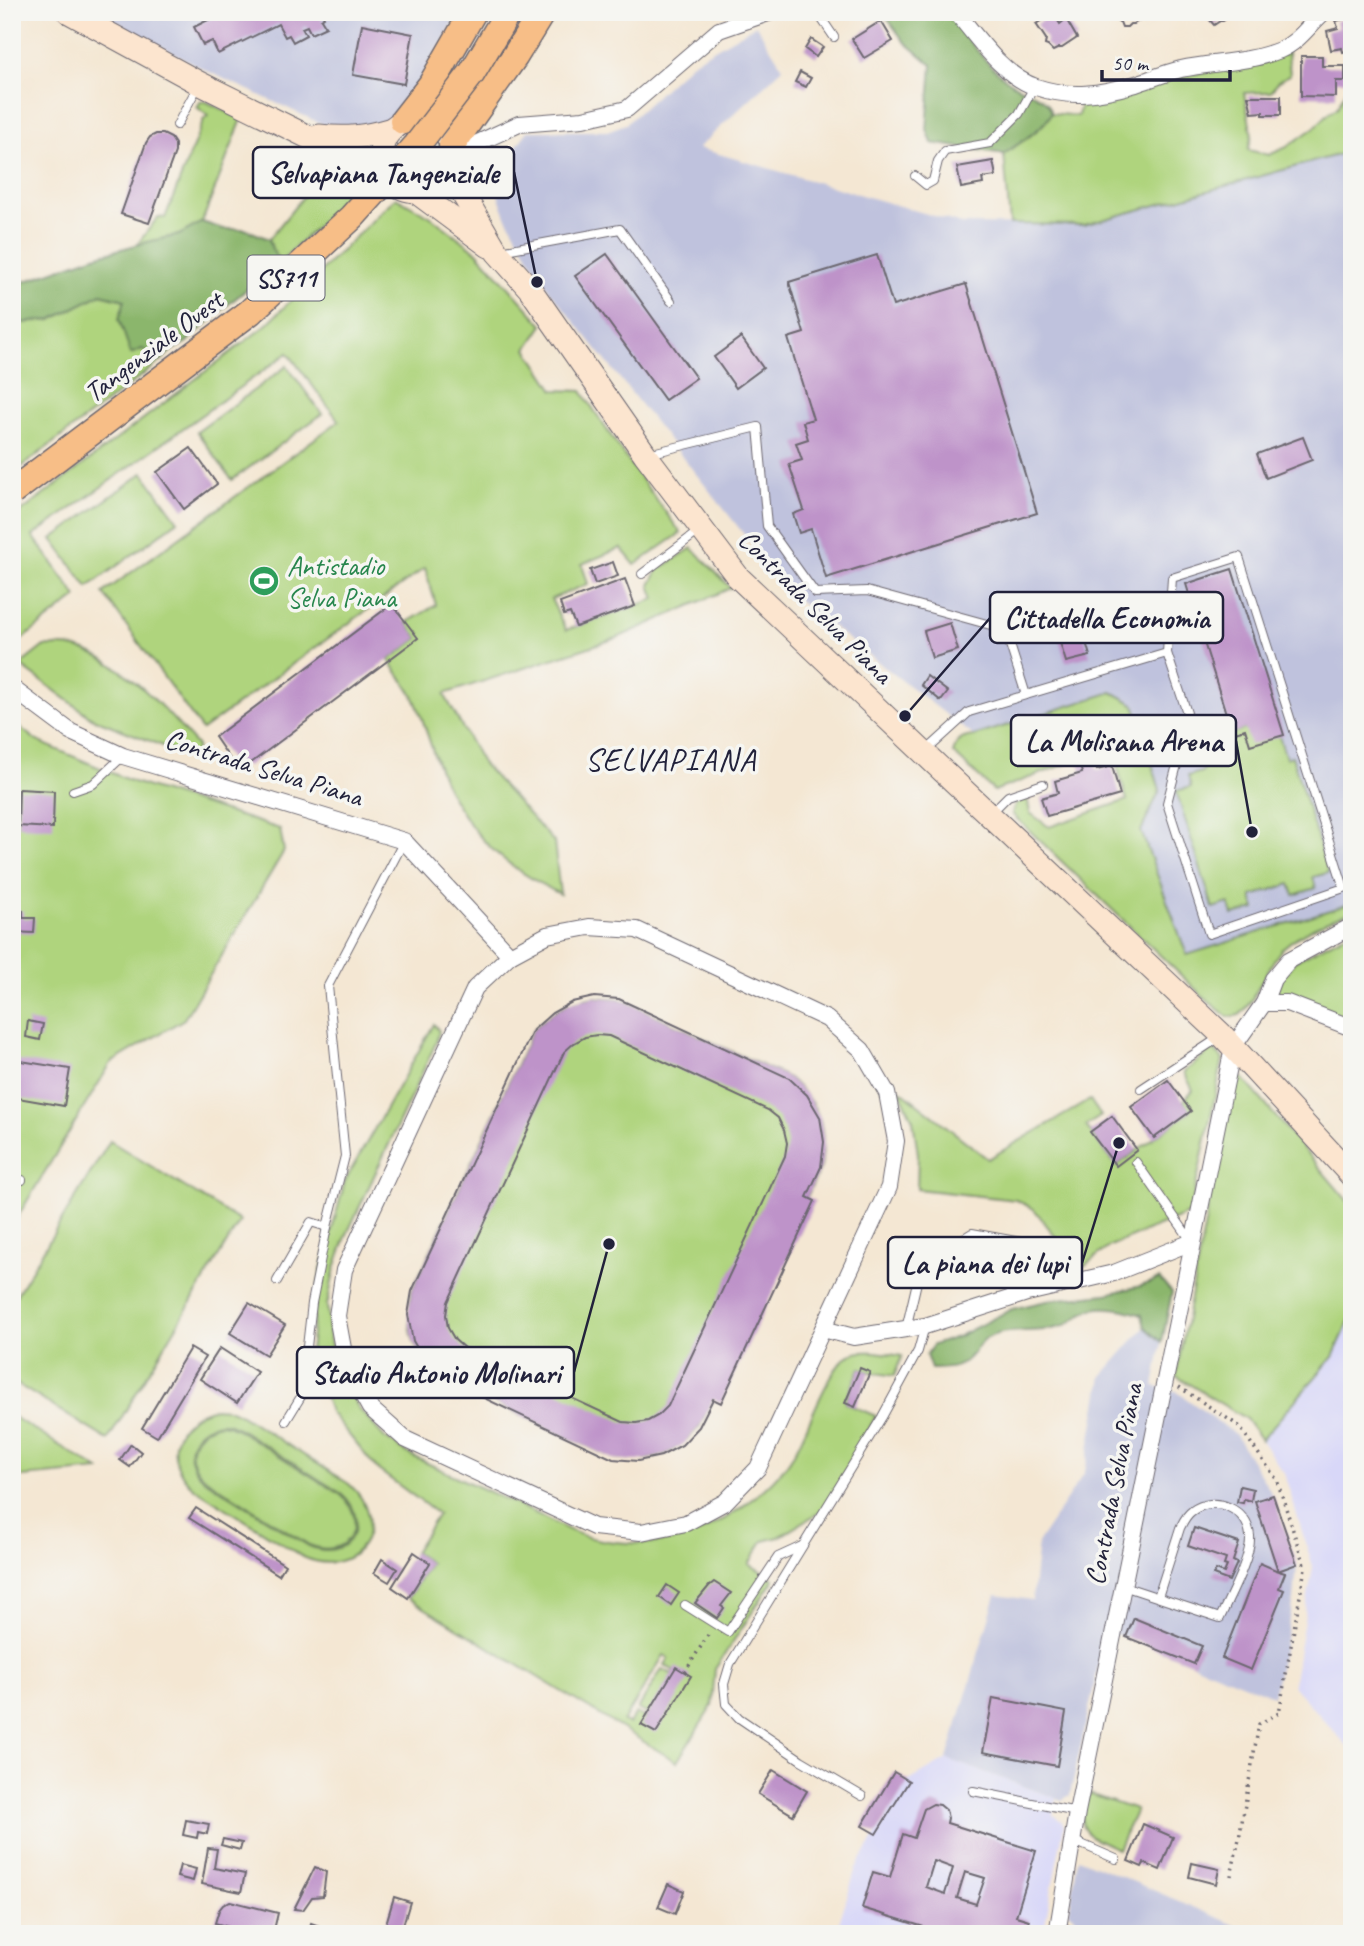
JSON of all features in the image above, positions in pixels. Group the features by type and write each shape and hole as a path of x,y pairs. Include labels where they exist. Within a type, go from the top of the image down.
{"main road":[{"path":"397,125 431,85 473,12"},
{"name":"Tangenziale Ovest","path":"12,492 250,312 352,217 417,145 472,73 508,12"},
{"path":"453,155 542,12"}],"street":[{"path":"69,12 199,83 387,176 399,186 415,191 497,252"},
{"path":"453,155 519,124 583,119 627,109 719,30 771,12"},
{"path":"956,12 1007,70 1034,87 1069,95 1093,93 1184,69 1258,57 1282,49 1300,37 1316,15"},
{"path":"305,135 342,139 366,136 413,118 433,122 448,135 460,189 497,252"},
{"path":"387,176 381,160 381,151 383,143 397,125"},
{"path":"415,191 437,185 448,174 453,155"},
{"name":"Contrada Selva Piana","path":"497,252 530,289 645,454 737,577 1228,1041 1352,1177"},
{"name":"Contrada Selva Piana","path":"13,689 71,733 123,756 404,841"},
{"path":"404,841 510,955"},
{"path":"1228,1041 1264,1003 1273,979 1289,960 1352,926"},
{"path":"589,927 636,930 827,1019 862,1050 887,1093 896,1141 889,1187 823,1329 758,1468 725,1502 685,1523 641,1532 594,1527 405,1439 370,1408 346,1365 337,1316 344,1270 475,988 510,955 547,935 589,927"},
{"path":"1264,1003 1287,1003 1352,1028"},
{"name":"Contrada Selva Piana","path":"1057,1930 1077,1812 1192,1242 1228,1041"},
{"path":"823,1329 854,1337 925,1326 1027,1293 1114,1273 1192,1242"}],"lane":[{"path":"817,12 834,37"},
{"path":"177,125 199,83"},
{"path":"915,176 926,185 933,181 938,160 946,151 990,143 1019,114 1034,87"},
{"path":"497,252 620,229 671,301"},
{"path":"645,454 758,426 767,526 815,593 867,592 1005,629 1026,695"},
{"path":"642,574 701,529"},
{"path":"1238,557 1344,888 1209,934 1167,803 1189,719 1167,653 1172,578 1238,557"},
{"path":"924,753 969,712 1167,653"},
{"path":"74,791 93,784 123,756"},
{"path":"989,815 1008,796 1043,784"},
{"path":"286,1421 308,1385 304,1364 312,1303 345,1156 328,986 404,841"},
{"path":"1141,1089 1228,1041"},
{"path":"1136,1162 1192,1242"},
{"path":"12,1178 22,1180"},
{"path":"277,1280 311,1222 327,1227"},
{"path":"906,1329 920,1265 972,1233 1032,1244 1071,1283"},
{"path":"862,1796 801,1760 739,1718 726,1704 724,1684 730,1664 882,1418 919,1351 925,1326"},
{"path":"1123,1586 1220,1618 1249,1550 1250,1534 1244,1518 1229,1506 1215,1503 1193,1510 1180,1528 1158,1597"},
{"path":"685,1605 728,1632 778,1557 802,1546"},
{"path":"972,1791 1077,1812"},
{"path":"1072,1840 1116,1859"},
{"path":"1057,1930 1081,1934"}],"path":[{"path":"1165,1378 1239,1426 1277,1480 1305,1567 1279,1713 1259,1724 1240,1839 1231,1876"},
{"path":"685,1672 715,1624"}],"shaded area":[{"path":"99,12 460,12 405,105 385,122 343,129 322,124 207,71"},
{"path":"756,25 783,68 698,148 962,224 1084,225 1352,151 1352,903 1187,955 1141,831 1160,790 1112,692 974,736 794,597 543,282 506,216 492,178 528,131 607,131 626,124 694,61","holes":["1196,744 1292,757 1328,873 1313,877 1316,888 1294,895 1290,884 1251,896 1255,909 1232,915 1229,903 1177,791 1191,787 1204,771"]},
{"path":"1352,1315 1352,1751 1293,1686 1313,1567 1284,1473 1261,1440 1333,1357"},
{"path":"1145,1327 1162,1342 1154,1386 1176,1391 1235,1434 1273,1495 1297,1564 1294,1600 1273,1696 1126,1637 1106,1632 1070,1795 1062,1800 947,1759 996,1595 1032,1600 1038,1542 1085,1472 1102,1376"},
{"path":"947,1759 1056,1798 1053,1815 1062,1821 1064,1826 1043,1934 873,1934 839,1923 856,1868 909,1781"},
{"path":"1078,1858 1235,1925 1240,1934 1074,1934 1077,1921 1069,1912"}],"green space":[{"path":"834,12 944,12 1002,76 1045,102 1051,111 1050,116 1032,134 1004,154 932,143 927,129 932,65 904,41 884,14 836,16"},
{"path":"1288,53 1290,75 1278,81 1271,92 1244,93 1252,135 1248,150 1269,155 1287,147 1315,127 1337,108 1348,86 1352,63 1352,151 1084,225 1010,224 1004,154 1036,131 1051,113 1078,116 1081,103 1131,94 1158,82"},
{"path":"201,101 242,119 202,222 179,235 137,245 158,217 165,218 204,119 208,116 197,107"},
{"path":"331,162 366,179 280,262 269,239"},
{"path":"396,197 431,217 476,251 543,325 527,349 554,390 582,391 617,445 681,533 635,565 621,548 582,564 588,584 551,599 566,630 655,599 650,585 658,570 692,548 731,588 617,638 444,694 482,763 554,842 560,894 509,864 471,825 444,780 420,711 389,660 418,638 406,623 436,605 425,568 202,730 103,593 339,421 288,353 33,536 77,597 12,647 12,519 265,326"},
{"path":"202,222 223,229 245,229 269,239 280,262 161,361 142,349 131,354 119,319 125,300 101,294 51,320 20,323 12,327 12,286 95,256 179,235"},
{"path":"100,294 125,300 131,353 142,348 161,361 12,474 12,327 20,323 51,320"},
{"path":"287,366 322,414 232,480 197,432"},
{"path":"143,473 178,521 88,587 52,539"},
{"path":"44,646 68,646 89,652 124,673 172,717 197,746 193,758 92,718 20,665"},
{"path":"1112,692 1134,704 1160,790 1141,831 1187,955 1352,903 1352,912 1316,926 1284,947 1249,1004 1239,1015 1228,1017 1209,1002 1012,814 1017,803 1027,797 1030,813 1049,827 1127,800 1115,759 1100,763 1096,753 994,791 953,753 958,743 966,737"},
{"path":"12,721 37,741 133,782 280,829 284,851 184,1019 111,1063 12,1226"},
{"path":"1245,729 1279,736 1286,758 1292,756 1328,873 1313,877 1316,888 1294,895 1290,884 1252,896 1255,909 1233,915 1229,903 1213,908 1176,791 1191,787 1188,776 1204,771 1196,744"},
{"path":"1352,931 1352,1021 1272,997 1278,983 1295,961"},
{"path":"594,997 619,999 789,1078 814,1107 822,1128 821,1167 699,1427 680,1445 661,1456 651,1458 613,1458 444,1379 418,1350 411,1330 412,1291 533,1030 561,1008"},
{"path":"434,1024 439,1031 436,1043 347,1234 335,1268 327,1305 330,1341 341,1375 359,1409 385,1438 412,1456 588,1537 625,1543 665,1542 691,1535 724,1519 757,1495 784,1468 799,1445 826,1386 842,1362 850,1355 862,1352 902,1356 894,1376 860,1368 845,1403 876,1416 826,1508 779,1537 763,1541 749,1564 774,1579 715,1669 712,1706 677,1762 408,1598 430,1563 414,1552 438,1514 377,1469 330,1412 310,1351 321,1270 345,1181","holes":["664,1655 669,1658 665,1665 674,1671 672,1674 662,1669 638,1709 647,1714 645,1718 636,1713 629,1724 623,1722"]},
{"path":"1213,1049 1223,1059 1190,1213 1110,1246 1084,1266 1066,1250 1034,1209 1016,1200 917,1189 918,1154 913,1120 899,1089 988,1159 1090,1100 1101,1116 1086,1126 1116,1166 1190,1111 1183,1101 1193,1090 1184,1072"},
{"path":"1242,1077 1352,1206 1352,1315 1333,1357 1261,1440 1246,1419 1176,1376 1230,1093 1235,1082"},
{"path":"110,1141 240,1221 108,1440 12,1381 12,1302"},
{"path":"1159,1279 1172,1292 1162,1342 1145,1327 1142,1315 1099,1308 1060,1327 994,1335 984,1340 960,1365 931,1369 926,1355 933,1345 957,1337 1012,1309 1051,1300 1106,1294"},
{"path":"215,1408 228,1409 241,1415 349,1484 362,1499 368,1515 368,1531 363,1544 353,1555 339,1561 322,1562 303,1557 194,1488 177,1465 175,1453 180,1430 200,1413","holes":["228,1423 342,1494 351,1505 355,1516 351,1537 335,1549 323,1550 309,1546 205,1480 193,1463 191,1446 200,1432 208,1427"]},
{"path":"12,1416 99,1470 12,1478"},
{"path":"219,1424 237,1429 341,1495 354,1516 351,1536 334,1548 323,1549 309,1545 206,1479 194,1463 192,1447 201,1433"},
{"path":"1089,1794 1136,1810 1118,1849 1085,1830 1082,1817"}],"building":[{"path":"224,12 321,12 324,17 321,19 326,27 311,34 307,26 302,28 306,35 293,42 289,35 285,37 278,24 218,54 212,41 203,45 194,27"},
{"path":"1114,12 1151,12 1134,24 1122,27 1120,22 1116,21"},
{"path":"1206,12 1236,12 1214,25 1205,18"},
{"path":"1053,13 1060,24 1066,19 1077,38 1053,51 1045,45 1046,39 1036,24"},
{"path":"1352,17 1352,50 1331,50 1327,31 1338,28 1336,21"},
{"path":"881,21 893,41 864,58 852,39"},
{"path":"362,24 413,34 404,84 353,75"},
{"path":"811,39 823,47 816,57 805,49"},
{"path":"1301,56 1322,56 1322,66 1345,66 1345,81 1336,81 1336,97 1301,96"},
{"path":"800,72 811,78 806,87 795,82"},
{"path":"1248,96 1281,96 1281,115 1252,113"},
{"path":"156,134 171,138 175,144 175,152 149,223 121,214 146,143"},
{"path":"993,161 996,176 982,178 983,184 961,188 957,167"},
{"path":"607,254 696,378 665,400 575,276"},
{"path":"877,255 893,306 966,284 1037,513 826,578 811,529 799,533 793,514 804,510 789,464 802,460 796,443 808,439 803,422 813,419 788,338 804,333 789,282"},
{"path":"741,337 763,368 736,388 714,357"},
{"path":"1303,437 1312,460 1266,478 1257,454"},
{"path":"191,448 217,484 184,509 157,472"},
{"path":"613,562 618,576 595,584 590,570"},
{"path":"1232,569 1284,735 1250,745 1245,729 1232,733 1186,584"},
{"path":"625,579 635,606 576,627 570,613 564,615 560,603"},
{"path":"1072,593 1090,656 1066,662 1047,600"},
{"path":"392,604 418,638 247,766 232,762 215,737"},
{"path":"950,623 958,650 932,658 924,631"},
{"path":"927,676 948,692 941,701 921,685"},
{"path":"1094,758 1097,770 1112,766 1120,795 1047,816 1041,798 1058,793 1055,781 1082,773 1079,762"},
{"path":"19,789 54,791 53,828 18,826"},
{"path":"12,910 23,911 23,918 35,918 34,933 12,932"},
{"path":"594,997 619,999 789,1078 807,1095 820,1117 824,1142 821,1167 807,1197 815,1201 721,1403 713,1399 699,1427 682,1445 661,1456 638,1461 613,1459 444,1379 426,1363 413,1341 408,1315 412,1291 533,1030 552,1013 572,1002","holes":["609,1036 768,1110 778,1118 787,1143 785,1156 668,1406 648,1421 636,1423 623,1422 464,1348 448,1328 446,1315 448,1302 564,1052 585,1037"]},
{"path":"28,1021 43,1024 40,1040 26,1037"},
{"path":"15,1060 70,1069 64,1106 12,1097"},
{"path":"1168,1080 1191,1111 1154,1138 1131,1107"},
{"path":"1112,1116 1137,1150 1116,1166 1090,1132"},
{"path":"249,1303 285,1325 266,1355 230,1333"},
{"path":"190,1348 205,1357 157,1437 142,1428"},
{"path":"220,1348 257,1372 237,1403 200,1379"},
{"path":"860,1368 870,1372 855,1407 845,1403"},
{"path":"131,1444 141,1452 130,1467 120,1460"},
{"path":"1240,1486 1253,1489 1251,1501 1244,1499 1243,1503 1237,1502"},
{"path":"1273,1495 1297,1564 1278,1571 1255,1501"},
{"path":"196,1508 285,1565 279,1575 189,1518"},
{"path":"1194,1528 1239,1543 1233,1561 1237,1563 1229,1581 1213,1575 1216,1570 1224,1573 1226,1559 1188,1546"},
{"path":"414,1552 430,1563 408,1598 392,1587"},
{"path":"382,1559 397,1569 389,1582 374,1573"},
{"path":"1260,1563 1285,1573 1279,1588 1284,1590 1251,1670 1222,1658"},
{"path":"714,1582 731,1593 721,1606 724,1608 717,1618 695,1603"},
{"path":"667,1585 679,1593 671,1605 659,1597"},
{"path":"1134,1618 1202,1646 1194,1664 1126,1637"},
{"path":"676,1667 691,1676 656,1733 641,1725"},
{"path":"993,1698 1066,1712 1057,1766 983,1752"},
{"path":"773,1770 807,1791 793,1815 758,1794"},
{"path":"894,1772 909,1781 876,1834 862,1826"},
{"path":"933,1804 940,1805 946,1810 947,1823 1036,1851 1016,1916 1029,1920 1025,1934 947,1934 862,1908 873,1872 890,1877 903,1834 914,1838 924,1809","holes":["934,1861 953,1868 945,1894 926,1887","965,1872 985,1878 976,1904 957,1898"]},
{"path":"186,1820 209,1824 207,1834 198,1832 197,1838 183,1835"},
{"path":"1143,1824 1173,1837 1160,1870 1144,1863 1142,1867 1128,1861"},
{"path":"223,1839 242,1843 240,1850 221,1845"},
{"path":"208,1848 217,1849 214,1868 245,1874 241,1892 202,1884"},
{"path":"1192,1863 1219,1869 1216,1884 1189,1877"},
{"path":"180,1865 196,1869 193,1881 177,1877"},
{"path":"315,1867 326,1872 323,1896 312,1897 303,1910 294,1909"},
{"path":"668,1884 684,1891 675,1914 658,1907"},
{"path":"394,1897 410,1902 401,1932 385,1927"},
{"path":"230,1901 278,1913 273,1934 238,1934 239,1930 215,1923 219,1910"},
{"path":"311,1923 328,1929 326,1934 308,1934"}],"place":[{"name":"Selvapiana Tangenziale","path":"537,282"},
{"name":"Antistadio Selva Piana","path":"264,581"},
{"name":"Cittadella Economia","path":"905,716"},
{"name":"La Molisana Arena","path":"1252,832"},
{"name":"La piana dei lupi","path":"1119,1143"},
{"name":"Stadio Antonio Molinari","path":"609,1244"}],"district":[{"name":"SELVAPIANA","path":"671,759"}]}
